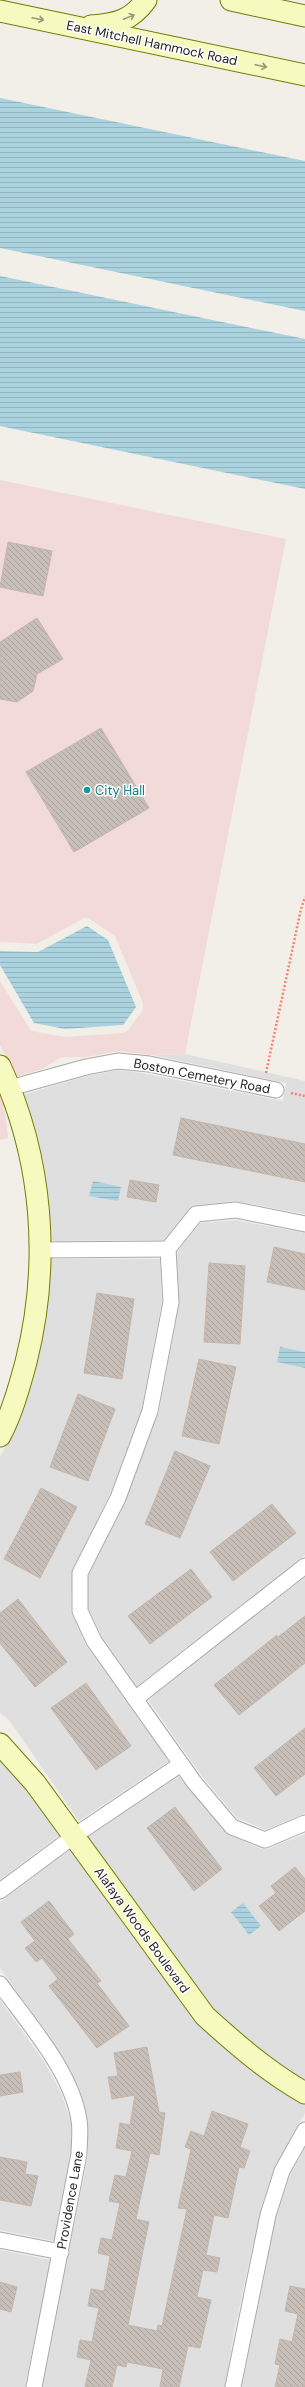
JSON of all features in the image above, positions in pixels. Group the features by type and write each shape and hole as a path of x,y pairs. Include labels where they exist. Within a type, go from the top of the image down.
{"street":[{"path":"79,28 110,24 135,14 146,0"},
{"path":"231,0 305,16"},
{"name":"East Mitchell Hammock Road","path":"0,12 305,75"},
{"name":"Boston Cemetery Road","path":"10,1088 86,1067 118,1061 149,1064 270,1089"},
{"path":"0,1066 10,1088 28,1140 38,1194 41,1250 32,1336 19,1388 2,1426"},
{"path":"305,1224 236,1210 196,1214 168,1249 171,1302 150,1411 118,1498 80,1573 80,1611 94,1641 181,1764 232,1827 265,1840 305,1823"},
{"path":"41,1250 168,1249"},
{"path":"135,1699 305,1566"},
{"name":"Alafaya Woods Boulevard","path":"0,1744 35,1783 205,2016 274,2076 305,2093"},
{"path":"0,1891 74,1836 181,1764"},
{"name":"Providence Lane","path":"0,1984 52,2058 70,2090 79,2120 80,2154 34,2387"},
{"path":"233,2387 268,2215 282,2171 305,2130"},
{"path":"0,2240 61,2252"}],"path":[{"path":"270,1089 301,909 305,897"}],"shaded area":[{"path":"0,480 286,539 185,1054 152,1055 119,1051 87,1057 62,1057 42,1069 15,1077 0,1045 0,981 31,1031 65,1037 123,1033 128,1030 143,1010 143,1003 115,936 88,918 84,918 37,944 0,942"},
{"path":"185,1054 305,1081 305,1214 236,1201 196,1205 190,1208 165,1240 49,1241 22,1095 87,1076 118,1070 147,1074 283,1101 286,1083 152,1055"},
{"path":"0,1088 3,1094 8,1138 0,1140"},
{"path":"236,1220 305,1233 305,1555 137,1686 101,1635 88,1608 88,1575 125,1501 159,1412 179,1303 177,1252 200,1223"},
{"path":"49,1259 160,1259 162,1302 142,1408 110,1494 73,1569 71,1611 87,1647 169,1761 79,1821 9,1720 0,1713 0,1457 11,1436"},
{"path":"305,1577 305,1813 266,1830 237,1818 201,1775 148,1700"},
{"path":"0,1757 61,1834 0,1880"},
{"path":"179,1776 229,1835 262,1849 267,1849 305,1834 305,2082 279,2067 211,2009 86,1838"},
{"path":"72,1848 234,2056 269,2083 305,2104 305,2113 274,2168 260,2213 234,2332 225,2387 42,2387 88,2155 87,2120 77,2085 59,2053 0,1968 0,1902"},
{"path":"0,2000 45,2063 62,2095 71,2122 71,2153 54,2241 0,2230"},
{"path":"305,2148 305,2387 242,2387 276,2217 290,2175"},
{"path":"0,2250 51,2260 25,2387 0,2387"}],"water":[{"path":"0,98 305,161 305,311 0,248"},
{"path":"0,276 305,339 305,489 0,426"},
{"path":"87,926 108,940 136,1007 123,1025 65,1029 34,1023 0,965 0,951 38,952"},
{"path":"93,1181 121,1187 118,1201 89,1196"},
{"path":"280,1347 305,1352 305,1368 277,1362"},
{"path":"243,1903 261,1926 249,1935 231,1912"}],"building":[{"path":"8,542 52,551 43,596 0,587"},
{"path":"37,618 63,659 37,674 33,691 17,702 0,699 0,642"},
{"name":"City Hall","path":"101,728 149,808 74,852 26,772"},
{"path":"181,1118 305,1144 305,1182 173,1155"},
{"path":"130,1180 159,1185 156,1202 127,1197"},
{"path":"274,1247 305,1254 305,1290 267,1282"},
{"path":"209,1263 245,1266 240,1344 204,1342"},
{"path":"97,1293 134,1299 122,1379 84,1373"},
{"path":"199,1359 236,1367 219,1444 182,1436"},
{"path":"78,1394 115,1409 88,1481 50,1467"},
{"path":"175,1451 210,1466 180,1538 145,1524"},
{"path":"41,1488 77,1507 40,1578 4,1559"},
{"path":"272,1504 296,1533 233,1581 210,1552"},
{"path":"191,1569 212,1597 150,1644 128,1616"},
{"path":"18,1599 67,1662 35,1687 0,1643 0,1613"},
{"path":"305,1616 305,1663 239,1715 214,1685 277,1635 278,1637"},
{"path":"86,1683 131,1746 96,1770 51,1708"},
{"path":"305,1728 305,1774 276,1796 254,1768"},
{"path":"175,1807 222,1869 194,1891 147,1828"},
{"path":"295,1867 305,1879 305,1911 279,1931 259,1906 276,1893 271,1886"},
{"path":"49,1901 74,1934 68,1939 101,1981 97,1983 129,2026 97,2048 49,1986 58,1979 42,1958 36,1962 25,1948 35,1941 21,1922"},
{"path":"147,2047 159,2112 165,2113 159,2155 150,2153 136,2219 149,2222 128,2325 157,2331 158,2325 162,2326 187,2209 178,2208 191,2149 185,2147 191,2131 204,2136 212,2111 248,2124 240,2147 250,2151 244,2168 239,2167 228,2218 214,2215 206,2255 220,2258 217,2272 203,2270 197,2297 211,2300 200,2348 188,2346 179,2387 160,2387 163,2369 127,2362 126,2367 117,2365 112,2387 85,2387 91,2360 77,2357 80,2340 92,2342 99,2308 88,2306 91,2289 104,2291 110,2256 98,2253 101,2238 112,2240 120,2203 109,2201 115,2175 126,2177 132,2151 116,2148 120,2123 130,2125 135,2095 112,2099 108,2077 118,2076 114,2053"},
{"path":"20,2072 23,2092 0,2096 0,2075"},
{"path":"0,2157 27,2162 25,2174 38,2176 31,2206 0,2200"},
{"path":"0,2282 17,2287 11,2312 0,2309"},
{"path":"290,2286 305,2289 305,2387 275,2387 280,2365 275,2364 280,2339 292,2342 298,2314 285,2311"}],"place":[{"name":"City Hall","path":"87,790"}]}
